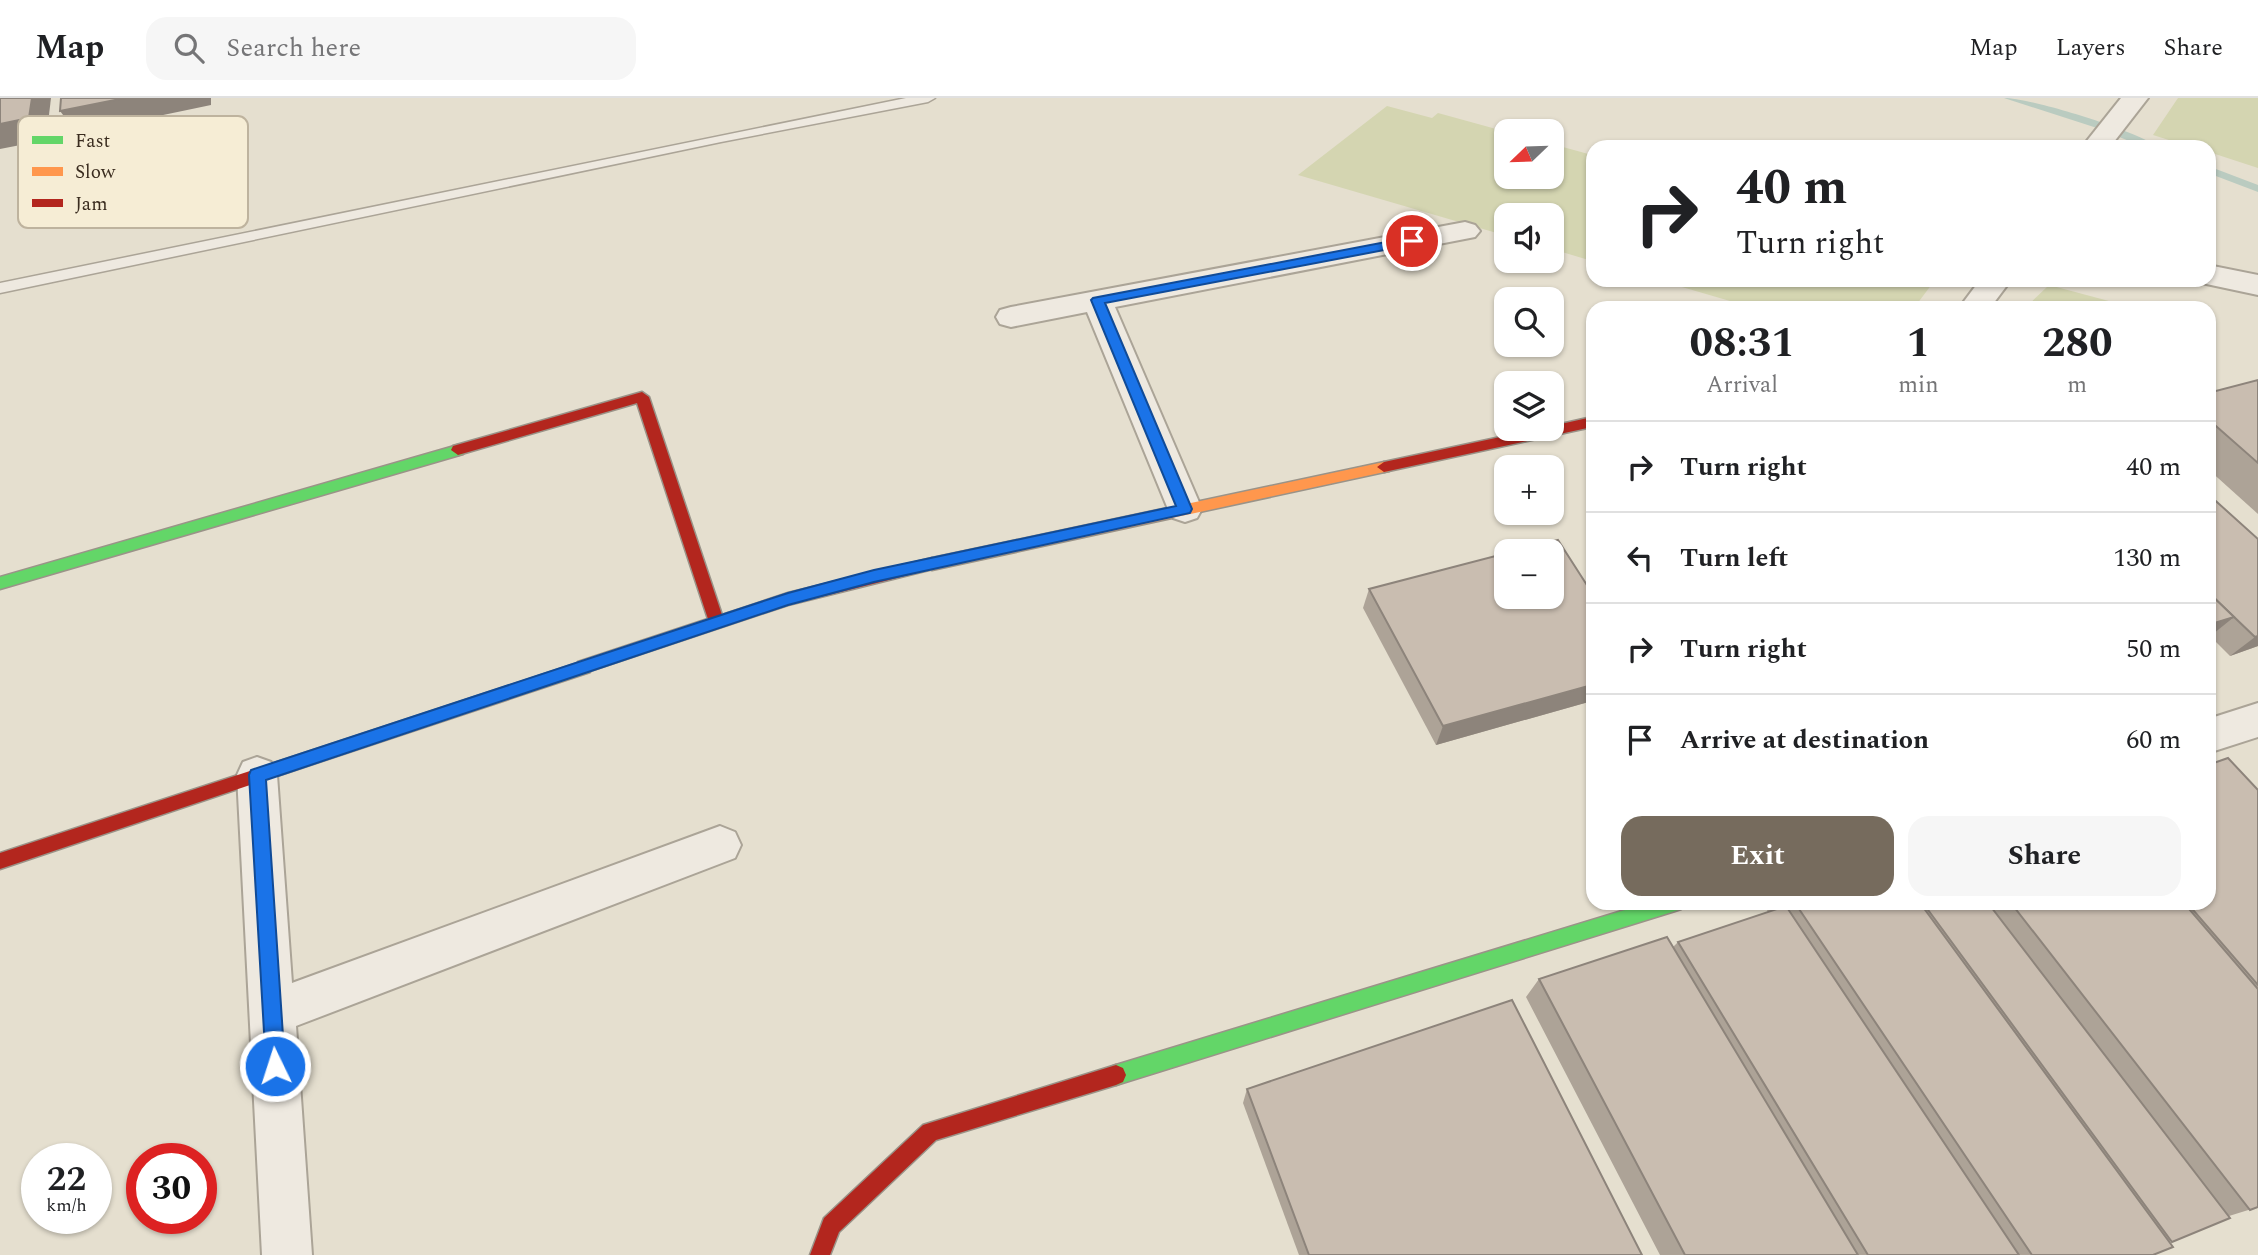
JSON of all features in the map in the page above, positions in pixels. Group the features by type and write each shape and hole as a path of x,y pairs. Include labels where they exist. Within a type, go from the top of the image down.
{"street":[{"path":"2102,140 2135,98"},
{"path":"1011,317 1465,231"},
{"path":"2216,277 2258,285"},
{"path":"1980,301 1990,287"},
{"path":"1097,300 1185,509"},
{"path":"0,583 642,397 717,623"},
{"path":"0,861 788,599 874,576 1586,423"},
{"path":"2216,733 2258,720"},
{"path":"257,775 288,1255"},
{"path":"272,1013 720,845"},
{"path":"820,1255 831,1225 930,1132 1652,910"}],"lane":[{"path":"0,288 721,138 928,98"}],"green space":[{"path":"2178,98 2258,98 2258,168 2216,154 2216,140 2169,140 2153,135"},
{"path":"1387,106 1432,118 1438,113 1494,128 1494,189 1564,189 1564,147 1586,153 1586,259 1564,253 1564,203 1494,203 1494,232 1298,175"},
{"path":"1682,287 1930,287 1919,301 1730,301"},
{"path":"2047,287 2056,287 2109,301 2032,301"}],"building":[{"path":"0,98 32,98 29,116 18,116 18,120 0,124"},
{"path":"61,98 125,98 60,111"},
{"path":"2258,380 2258,463 2216,426 2216,391"},
{"path":"2216,501 2258,539 2258,636 2255,637 2216,600"},
{"path":"1564,549 1586,584 1586,687 1443,726 1369,589 1494,556 1494,609 1564,609"},
{"path":"2216,600 2234,617 2216,623"},
{"path":"2228,758 2258,790 2258,985 2193,910 2216,910 2216,762"},
{"path":"1774,910 1789,910 2019,1255 1868,1255 1678,942"},
{"path":"1800,910 1925,910 2173,1247 2153,1255 2032,1255"},
{"path":"1928,910 1993,910 2230,1218 2172,1242"},
{"path":"2016,910 2190,910 2258,989 2258,1207 2250,1210"},
{"path":"1667,937 1858,1255 1685,1255 1539,979"},
{"path":"1512,1000 1642,1255 1309,1255 1247,1089"}],"waterway":[{"path":"2009,98 2100,126 2135,140"},
{"path":"2216,172 2258,189"}],"traffic: fast":[{"path":"0,583 458,450"},
{"path":"259,775 584,667"},
{"path":"1116,1075 1652,910"}],"traffic: slow":[{"path":"932,564 1384,467"}],"traffic: jam":[{"path":"458,450 642,397 717,623"},
{"path":"1384,467 1586,423"},
{"path":"584,667 788,599 932,564"},
{"path":"0,861 259,775"},
{"path":"820,1255 831,1225 930,1132 1116,1075"}],"route":[{"path":"275,1066 257,775 788,599 874,576 1185,509 1097,300 1412,241"}]}
